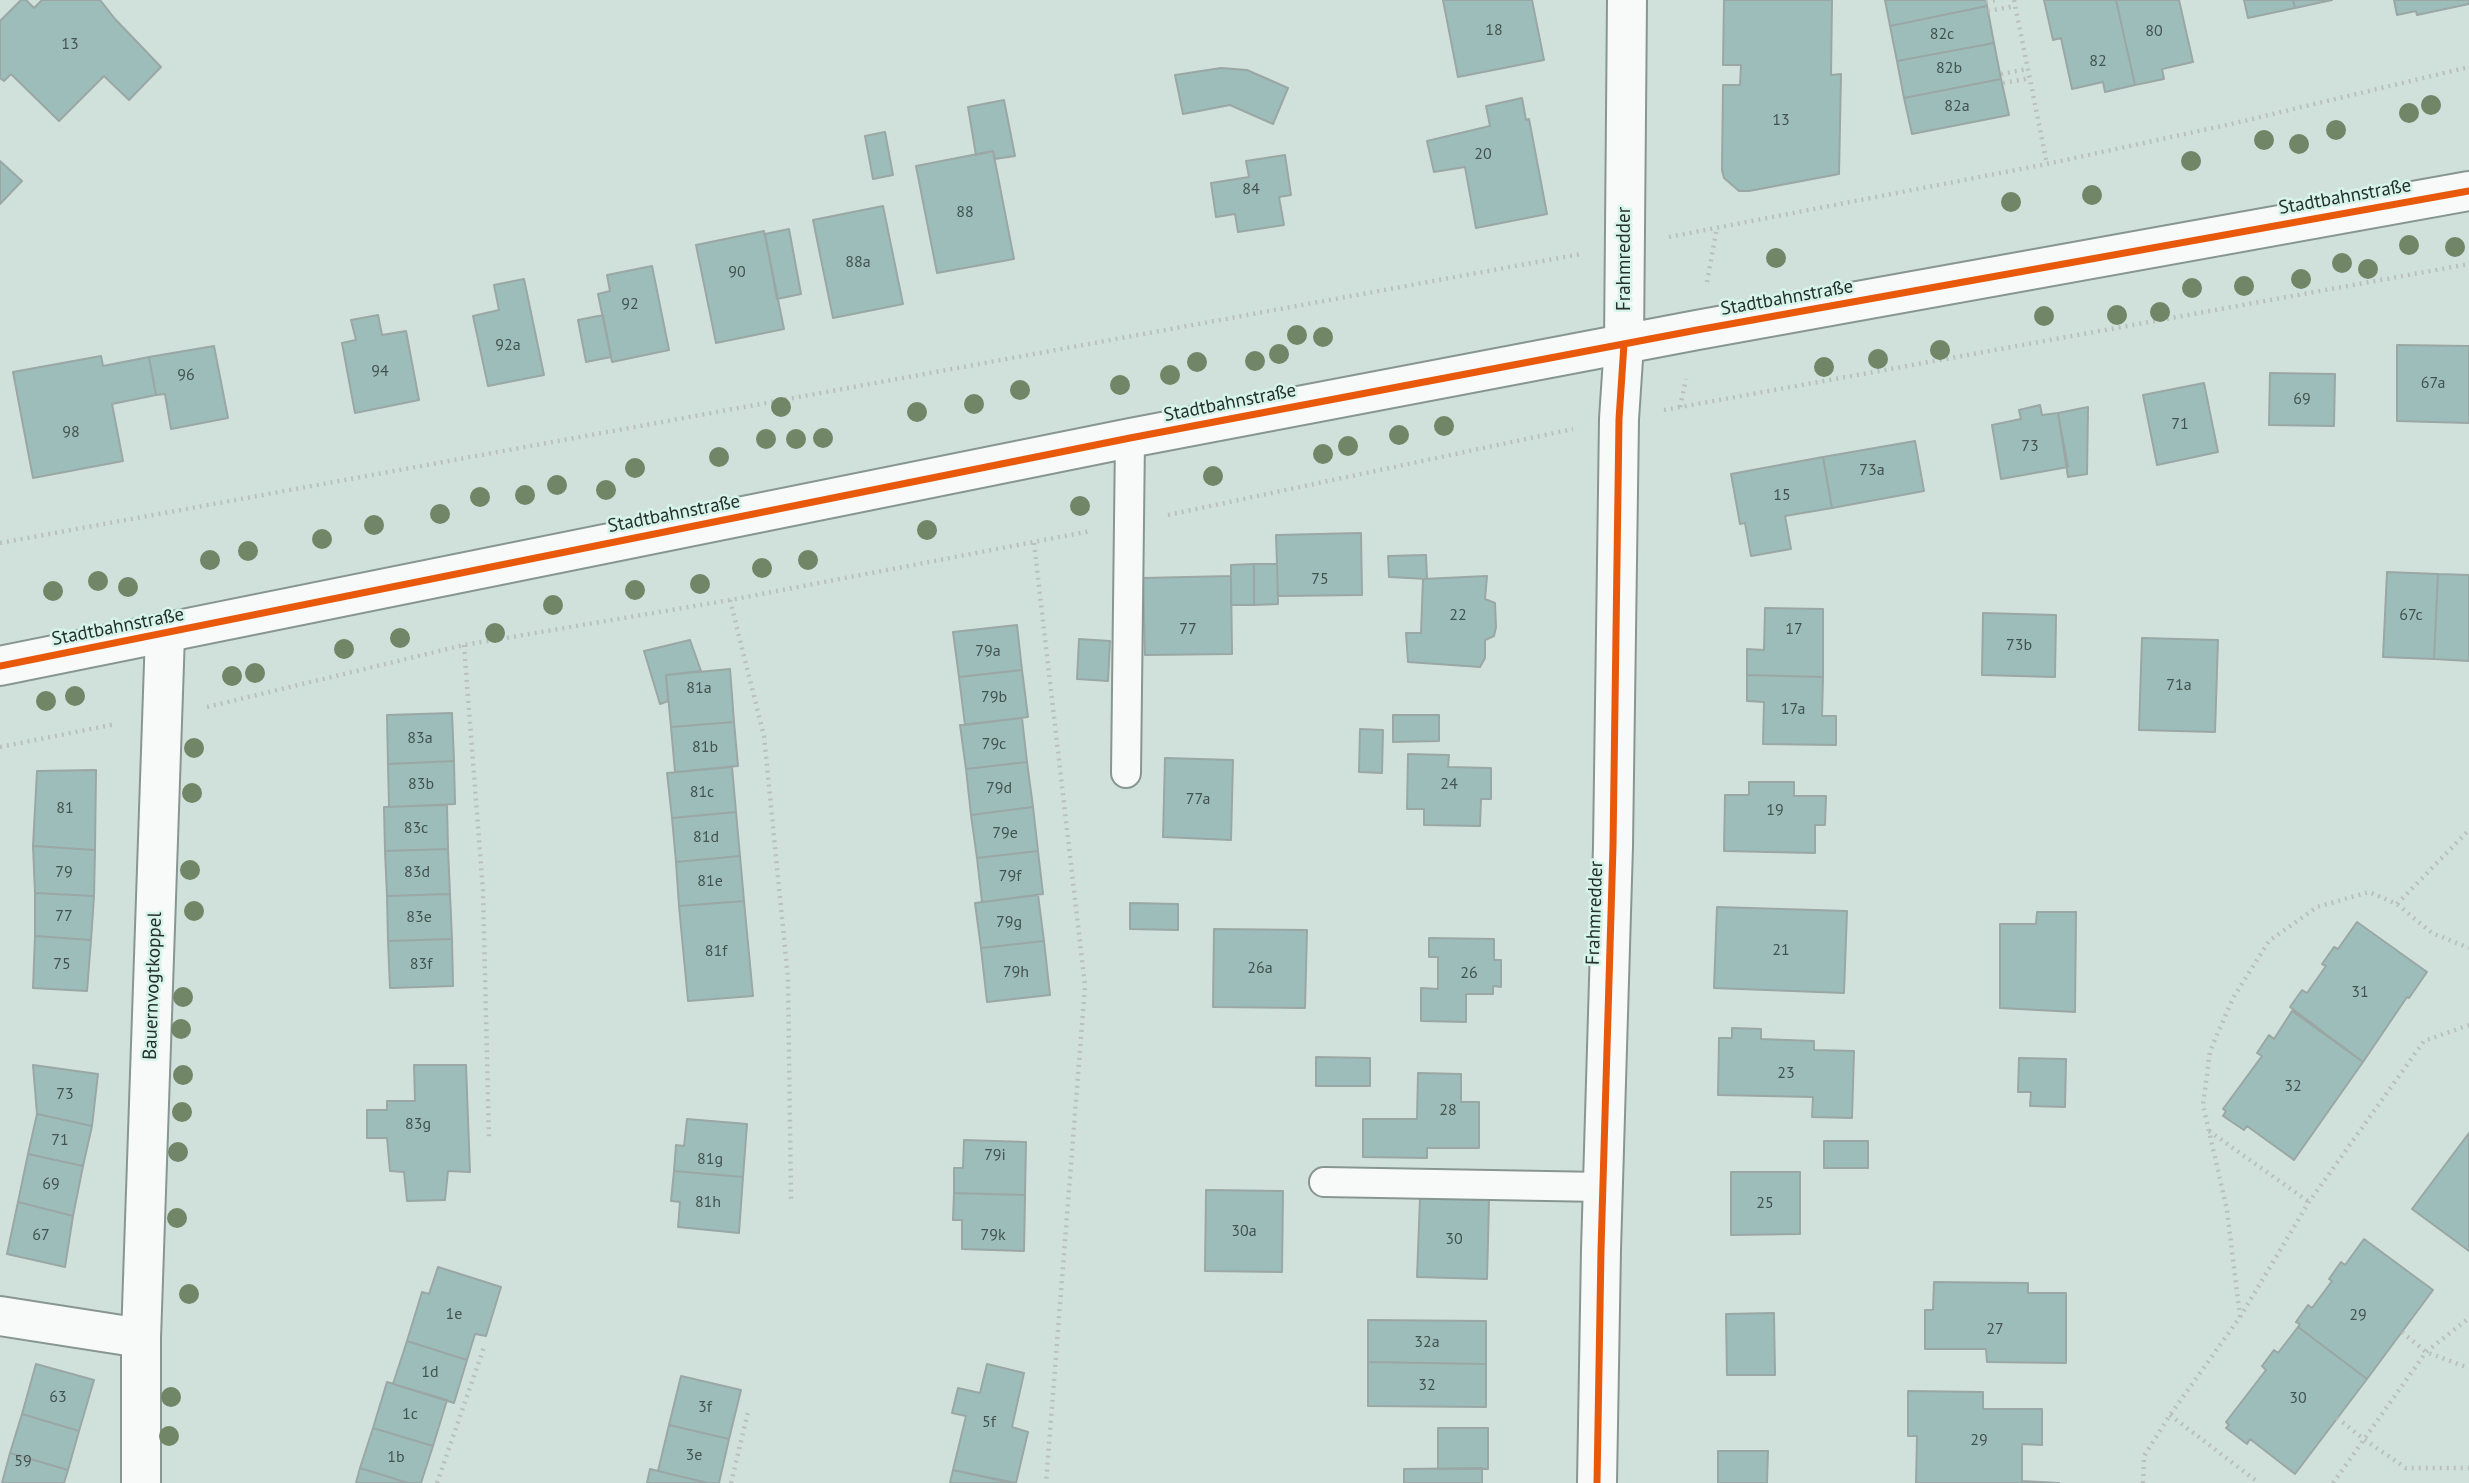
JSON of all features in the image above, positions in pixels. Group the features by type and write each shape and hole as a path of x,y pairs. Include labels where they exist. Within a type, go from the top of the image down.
{"street":[{"name":"Frahmredder","path":"1597,1483 1602,1187 1613,846 1619,419 1626,246 1627,0"},
{"name":"Stadtbahnstraße","path":"0,666 1130,438 1624,344 2469,191"},
{"name":"Bauernvogtkoppel","path":"150,1477 141,1338 165,634"},
{"path":"0,1316 141,1338"}],"lane":[{"path":"1126,773 1130,438"},
{"path":"1324,1182 1602,1187"}],"path":[{"path":"1986,2 1995,0"},
{"path":"1988,11 2015,3 2047,164"},
{"path":"0,543 1626,246 2047,164 2231,124 2469,67"},
{"path":"2001,74 2028,69"},
{"path":"2003,83 2029,78"},
{"path":"0,747 229,703 464,645 730,600 1034,543 1619,419 2469,264"},
{"path":"1034,543 1085,986 1046,1483"},
{"path":"730,600 766,749 788,978 791,1199"},
{"path":"464,645 483,891 489,1139"},
{"path":"2397,904 2469,830"},
{"path":"2240,1317 2227,1210 2203,1105 2210,1051 2233,998 2269,941 2317,907 2368,892 2397,904 2432,933 2469,948"},
{"path":"2143,1483 2144,1457 2170,1415 2240,1317 2309,1202 2424,1041 2469,1025"},
{"path":"2208,1130 2309,1202"},
{"path":"2333,1483 2426,1352 2469,1318"},
{"path":"2402,1332 2426,1352 2469,1368"},
{"path":"437,1483 484,1347"},
{"path":"731,1483 748,1412"},
{"path":"2170,1415 2259,1483"},
{"path":"2337,1418 2406,1468 2469,1468"}],"building":[{"path":"21,0 26,0 34,8 42,0 100,0 161,67 129,100 104,76 59,121 11,74 4,81 0,78 0,21"},
{"path":"1443,0 1532,0 1544,60 1458,77"},
{"path":"1724,0 1832,0 1831,75 1841,74 1839,174 1749,191 1739,191 1724,178 1723,85 1740,85 1741,65 1723,65"},
{"path":"1885,0 1986,0 1987,6 1890,26"},
{"path":"2044,0 2116,0 2135,85 2105,92 2103,82 2072,89 2061,38 2053,40"},
{"path":"2116,0 2179,0 2193,62 2162,69 2164,79 2135,85"},
{"path":"2244,0 2293,0 2295,8 2248,18"},
{"path":"2293,0 2332,0 2295,8"},
{"path":"2394,0 2469,0 2469,4 2417,15 2416,11 2397,15"},
{"path":"1987,6 1994,43 1897,61 1890,26"},
{"path":"1994,43 2001,79 1904,98 1897,61"},
{"path":"1221,68 1247,70 1288,88 1273,124 1230,105 1183,114 1175,75"},
{"path":"2001,79 2009,115 1912,134 1904,98"},
{"path":"1522,98 1526,120 1529,119 1547,214 1476,228 1465,167 1434,172 1427,141 1490,126 1486,106"},
{"path":"1004,100 1015,156 995,159 993,151 976,155 968,107"},
{"path":"885,132 893,175 873,179 865,136"},
{"path":"993,151 1014,259 937,273 916,166"},
{"path":"1285,155 1291,195 1279,197 1284,225 1238,232 1235,214 1216,217 1211,183 1249,177 1246,161"},
{"path":"0,161 22,181 0,204"},
{"path":"883,206 903,304 833,318 813,220"},
{"path":"789,229 801,294 777,299 765,234"},
{"path":"764,231 784,329 716,343 696,245"},
{"path":"652,266 669,350 612,362 598,294 610,291 607,275"},
{"path":"524,279 544,375 488,386 473,316 499,310 494,285"},
{"path":"378,315 382,335 406,331 419,400 355,413 342,343 356,340 351,320"},
{"path":"603,315 611,357 586,362 578,320"},
{"path":"2397,345 2469,346 2469,423 2397,421"},
{"path":"214,346 228,418 171,429 165,394 156,395 149,357"},
{"path":"101,356 103,366 149,357 156,395 112,404 123,461 33,478 13,372"},
{"path":"2270,373 2335,374 2334,426 2269,425"},
{"path":"2204,383 2218,452 2157,465 2143,395"},
{"path":"2040,405 2042,415 2058,413 2068,467 2001,479 1992,425 2021,419 2019,410"},
{"path":"2088,407 2087,474 2068,477 2058,413"},
{"path":"1915,441 1924,491 1832,508 1823,457"},
{"path":"1823,457 1832,508 1785,516 1791,549 1751,556 1745,523 1740,524 1731,474"},
{"path":"1361,533 1362,595 1278,596 1276,535"},
{"path":"1426,555 1427,579 1389,577 1388,556"},
{"path":"1254,564 1254,605 1231,605 1231,565"},
{"path":"1254,564 1277,564 1278,604 1254,605"},
{"path":"2387,572 2438,574 2434,659 2383,657"},
{"path":"2438,574 2469,575 2469,661 2434,659"},
{"path":"1231,576 1232,654 1145,655 1143,578"},
{"path":"1487,576 1485,599 1495,603 1496,627 1494,636 1485,640 1485,658 1480,667 1408,662 1406,633 1421,633 1423,579"},
{"path":"1765,608 1823,609 1823,677 1747,675 1747,649 1764,650"},
{"path":"1983,613 2056,615 2055,677 1982,675"},
{"path":"1017,625 1022,670 959,677 953,632"},
{"path":"2142,638 2218,640 2215,732 2139,730"},
{"path":"1079,639 1110,641 1108,681 1077,679"},
{"path":"690,640 701,671 666,675 668,701 660,704 644,651"},
{"path":"730,669 734,722 671,727 666,675"},
{"path":"1022,670 1028,717 965,725 959,677"},
{"path":"1747,675 1823,677 1822,716 1836,716 1836,745 1763,744 1764,702 1747,701"},
{"path":"452,713 454,761 388,764 387,715"},
{"path":"1393,715 1439,715 1439,741 1393,742"},
{"path":"1022,718 1027,762 966,769 960,725"},
{"path":"734,722 738,766 675,772 671,727"},
{"path":"1360,729 1383,730 1382,773 1359,772"},
{"path":"1408,754 1449,755 1448,767 1491,768 1491,799 1481,799 1480,826 1424,825 1424,809 1407,809"},
{"path":"1165,758 1233,760 1231,840 1163,837"},
{"path":"454,761 455,804 389,807 388,764"},
{"path":"1027,762 1033,807 971,815 966,769"},
{"path":"732,767 736,812 672,818 667,773"},
{"path":"96,770 95,850 33,846 37,771"},
{"path":"1749,782 1794,782 1794,796 1826,796 1825,825 1815,825 1815,853 1724,851 1725,795 1749,795"},
{"path":"447,805 448,849 385,851 384,807"},
{"path":"1033,807 1038,851 977,858 971,815"},
{"path":"736,812 740,856 676,862 672,818"},
{"path":"33,846 95,850 94,896 35,893"},
{"path":"448,849 450,894 387,896 385,851"},
{"path":"1038,851 1043,894 982,902 977,858"},
{"path":"740,856 744,901 679,906 676,862"},
{"path":"35,893 94,896 91,940 35,936"},
{"path":"450,894 452,939 388,941 387,896"},
{"path":"1038,895 1044,941 981,948 975,903"},
{"path":"744,901 753,996 688,1001 679,906"},
{"path":"1130,903 1178,904 1178,930 1130,929"},
{"path":"1717,907 1847,911 1844,993 1714,988"},
{"path":"2037,912 2076,912 2075,1012 2000,1008 2000,924 2036,924"},
{"path":"2357,922 2427,972 2363,1062 2290,1007 2302,990 2307,993 2326,966 2322,964 2334,947 2338,949"},
{"path":"1214,929 1307,930 1305,1008 1213,1007"},
{"path":"35,936 91,940 87,991 33,988"},
{"path":"1429,938 1494,939 1494,960 1501,960 1501,987 1493,986 1493,994 1466,994 1466,1022 1421,1021 1421,988 1438,989 1438,957 1429,957"},
{"path":"452,939 453,986 390,988 388,941"},
{"path":"1044,941 1050,995 987,1002 981,948"},
{"path":"2292,1011 2363,1062 2294,1160 2247,1126 2244,1130 2223,1116 2226,1111 2223,1109 2262,1056 2257,1053 2269,1035 2274,1039"},
{"path":"1732,1028 1761,1029 1761,1039 1814,1041 1814,1050 1854,1051 1852,1118 1812,1117 1813,1097 1718,1095 1719,1038 1732,1038"},
{"path":"1316,1057 1370,1058 1370,1086 1316,1086"},
{"path":"2019,1058 2066,1059 2065,1107 2030,1106 2031,1092 2018,1092"},
{"path":"33,1065 98,1074 92,1126 37,1114"},
{"path":"414,1065 466,1065 470,1172 448,1171 445,1200 407,1201 404,1172 390,1171 387,1138 367,1138 367,1110 387,1110 387,1101 415,1101"},
{"path":"1418,1073 1461,1074 1461,1102 1479,1102 1479,1148 1427,1148 1427,1158 1363,1157 1363,1119 1417,1119"},
{"path":"37,1114 92,1126 83,1166 28,1154"},
{"path":"687,1119 747,1124 743,1177 674,1171 676,1145 684,1146"},
{"path":"2469,1133 2469,1251 2412,1209"},
{"path":"964,1140 1026,1142 1025,1195 954,1193 954,1168 963,1168"},
{"path":"1824,1141 1868,1141 1868,1168 1824,1168"},
{"path":"28,1154 83,1166 73,1216 18,1202"},
{"path":"674,1171 743,1177 739,1233 678,1227 680,1202 671,1201"},
{"path":"1731,1172 1800,1172 1800,1234 1731,1235"},
{"path":"1206,1190 1283,1191 1282,1272 1205,1271"},
{"path":"954,1193 1025,1195 1024,1251 962,1249 962,1220 953,1220"},
{"path":"1420,1198 1489,1200 1487,1279 1417,1277"},
{"path":"18,1202 73,1216 65,1267 7,1254"},
{"path":"2364,1239 2433,1290 2367,1379 2298,1327 2300,1324 2296,1322 2308,1305 2312,1308 2332,1281 2329,1279 2341,1262 2345,1265"},
{"path":"438,1267 501,1287 486,1336 475,1334 467,1360 407,1341 422,1292 429,1294"},
{"path":"1934,1282 2028,1283 2028,1293 2066,1293 2066,1363 1987,1362 1986,1349 1925,1349 1925,1310 1933,1310"},
{"path":"1774,1313 1775,1375 1727,1375 1726,1314"},
{"path":"1368,1320 1486,1321 1486,1364 1368,1362"},
{"path":"2298,1327 2367,1379 2295,1474 2250,1439 2247,1444 2226,1428 2229,1425 2226,1422 2266,1370 2262,1366 2274,1350 2278,1353"},
{"path":"407,1341 467,1360 454,1403 393,1384"},
{"path":"1368,1362 1486,1364 1486,1407 1368,1406"},
{"path":"36,1364 94,1380 79,1431 22,1414"},
{"path":"987,1364 1024,1373 1012,1427 1028,1432 1016,1483 953,1470 966,1416 952,1413 958,1388 980,1393"},
{"path":"681,1376 741,1390 729,1439 669,1425"},
{"path":"387,1382 447,1400 433,1446 373,1428"},
{"path":"1908,1391 1983,1392 1983,1409 2042,1409 2042,1445 2022,1444 2022,1481 2059,1483 1916,1483 1917,1436 1908,1436"},
{"path":"22,1414 79,1431 68,1470 10,1453"},
{"path":"669,1425 729,1439 719,1483 708,1483 658,1471"},
{"path":"373,1428 433,1446 421,1483 408,1483 360,1468"},
{"path":"1438,1428 1488,1428 1488,1469 1438,1469"},
{"path":"1718,1451 1768,1451 1767,1483 1718,1483"},
{"path":"10,1453 68,1470 64,1483 2,1483"},
{"path":"360,1468 408,1483 356,1483"},
{"path":"1482,1468 1482,1483 1404,1483 1404,1469"},
{"path":"650,1469 658,1471 708,1483 647,1483"},
{"path":"953,1470 1011,1483 950,1483"}],"cycle path":[{"path":"0,666 1130,438 1697,330 2469,191"},
{"path":"1597,1483 1613,846 1619,419 1624,344"}]}
